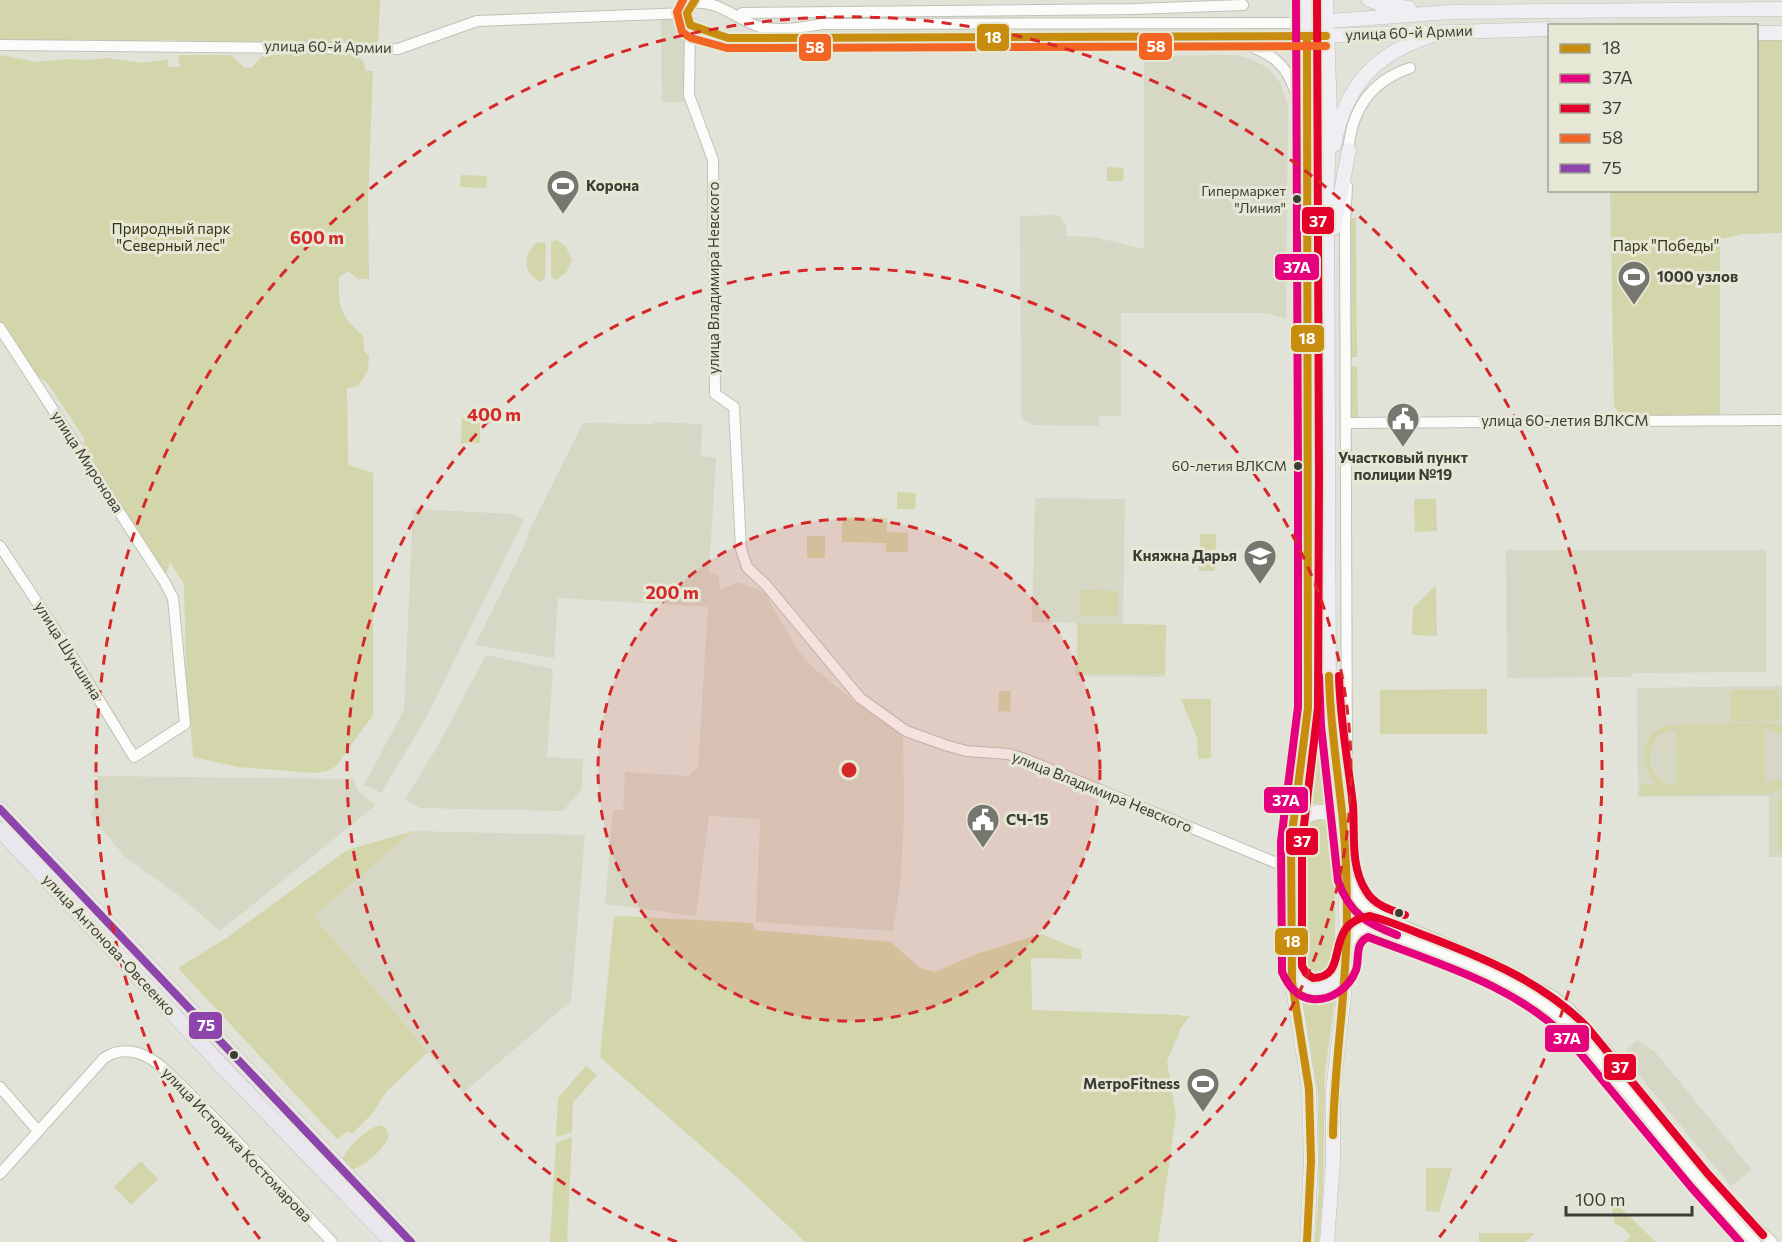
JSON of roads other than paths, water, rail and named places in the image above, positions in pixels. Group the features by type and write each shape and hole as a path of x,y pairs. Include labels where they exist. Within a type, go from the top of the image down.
{"highway":[{"name":"улица Антонова-Овсеенко","path":"0,809 411,1242"},
{"name":"улица Антонова-Овсеенко","path":"0,830 222,1066 392,1242"}],"main road":[{"path":"1306,0 1308,708 1291,841 1291,869 1292,968 1309,1089 1311,1161 1307,1242"},
{"path":"1326,0 1330,114 1328,189 1329,703 1344,827 1347,947 1333,1090 1332,1162 1327,1242"},
{"path":"1370,0 1394,7 1450,12"},
{"name":"улица 60-й Армии","path":"1306,30 1326,21 1450,12 1782,9"},
{"name":"улица 60-й Армии","path":"1306,30 1326,36 1548,29"},
{"path":"1328,189 1339,127 1349,98 1357,85 1368,71 1388,54 1418,40 1448,31"},
{"path":"1758,33 1782,33"},
{"path":"1328,260 1349,150"},
{"path":"1294,824 1306,815 1319,812 1329,813 1337,818 1344,827"},
{"path":"1292,968 1299,981 1305,986 1322,989 1337,981 1346,966"}],"street":[{"name":"улица 60-й Армии","path":"694,2 707,3 742,15 758,26 768,28 796,28 822,24 1083,24 1306,30"},
{"path":"687,13 694,2"},
{"path":"690,25 728,38 738,33 742,24 742,15 1134,9 1243,5"},
{"name":"улица 60-й Армии","path":"0,45 398,49 477,21 687,13"},
{"name":"улица Владимира Невского","path":"687,13 690,25 689,95 713,159 715,394 734,407 741,549 747,567 766,585 860,698 906,731 966,751 1008,754 1025,759 1291,869"},
{"path":"1083,24 1083,38"},
{"name":"улица 60-й Армии","path":"728,38 1212,37 1306,30"},
{"path":"1212,37 1259,49 1280,64 1291,79 1298,97 1308,141"},
{"path":"1342,806 1347,771 1345,223 1349,150 1353,122 1368,95 1390,75 1410,68"},
{"name":"улица Миронова","path":"0,328 158,571 173,598 184,724 134,758"},
{"name":"улица 60-летия ВЛКСМ","path":"1347,423 1782,420"},
{"name":"улица Шукшина","path":"0,546 66,646 134,758"},
{"path":"1346,869 1350,885 1357,898 1371,912 1488,961 1553,996 1570,1010 1610,1054 1712,1181 1737,1209 1772,1242"},
{"path":"1347,947 1356,932 1368,926 1483,971 1543,1004 1574,1030 1730,1217 1755,1242"},
{"name":"улица Историка Костомарова","path":"38,1131 104,1058 125,1050 145,1055 156,1062 220,1123 332,1242"},
{"path":"0,1087 38,1131 0,1174"}],"place":[{"name":"Гипермаркет \"Линия\"","path":"1297,199"},
{"name":"Корона","path":"563,215"},
{"name":"1000 узлов","path":"1634,306"},
{"name":"Участковый пункт полиции №19","path":"1403,448"},
{"name":"60-летия ВЛКСМ","path":"1298,466"},
{"name":"Княжна Дарья","path":"1260,585"},
{"name":"СЧ-15","path":"983,849"},
{"name":"МетроFitness","path":"1203,1113"}],"park label":[{"name":"Природный парк \"Северный лес\"","path":"171,238"},
{"name":"Парк \"Победы\"","path":"1666,246"}]}
